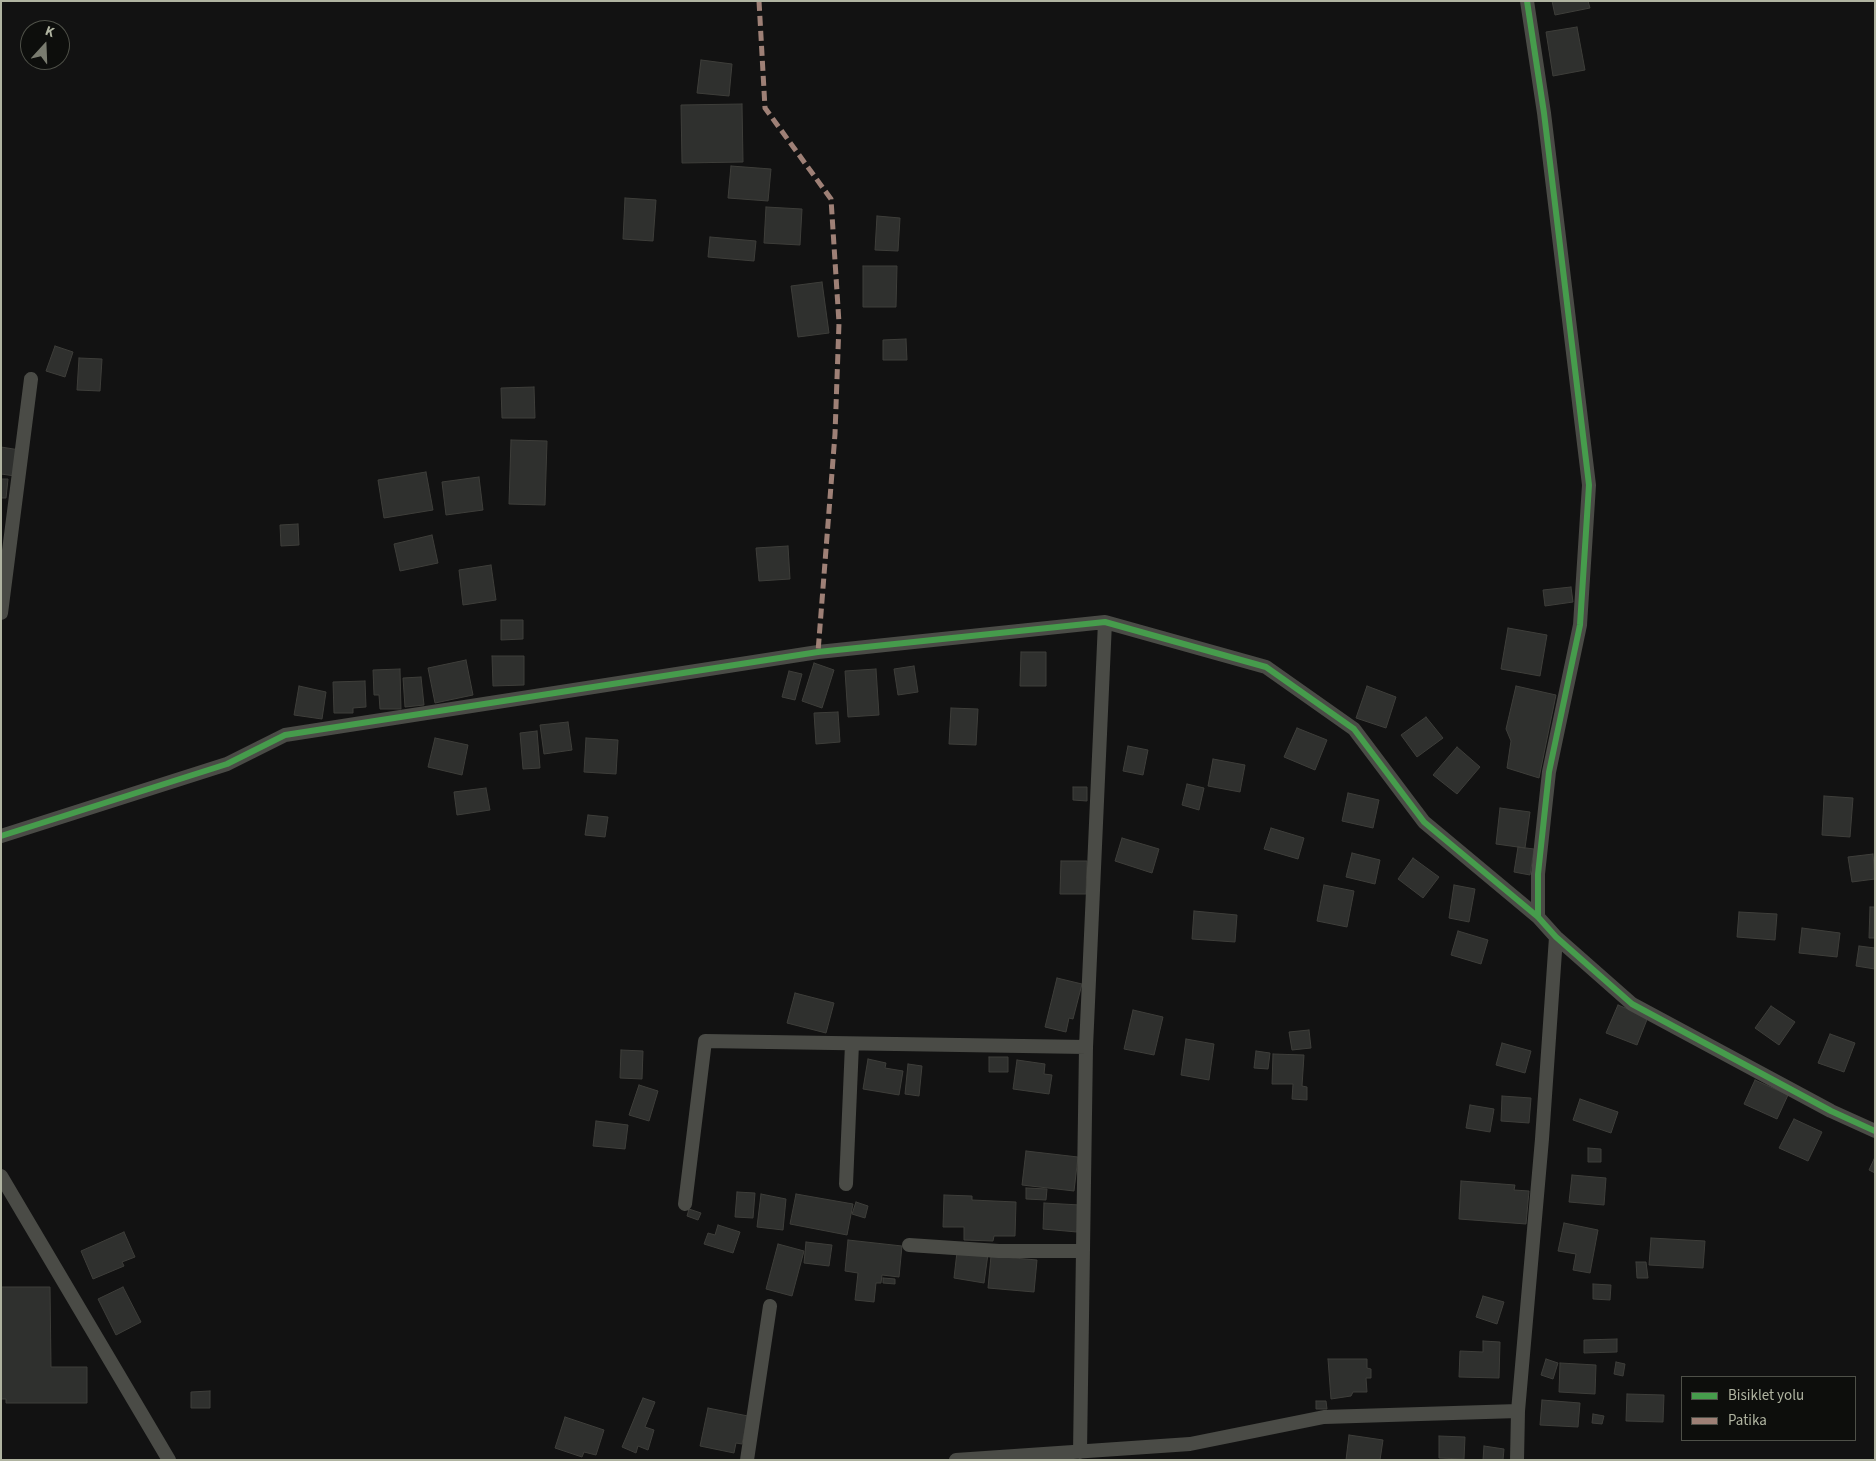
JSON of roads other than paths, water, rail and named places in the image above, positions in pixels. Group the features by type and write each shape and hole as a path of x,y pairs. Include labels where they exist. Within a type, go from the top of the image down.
{"street":[{"path":"1527,1 1544,113 1589,485 1580,625 1549,772 1538,874 1538,917"},
{"path":"1,613 31,379"},
{"path":"1080,1452 1086,1047 1104,622"},
{"path":"1,836 227,764 285,735 818,652 1104,622 1266,667 1354,729 1424,822 1538,917 1556,937 1632,1004 1831,1111 1875,1131"},
{"path":"1517,1460 1518,1411 1542,1139 1556,937"},
{"path":"685,1204 705,1041 1086,1047"},
{"path":"846,1184 852,1044"},
{"path":"1,1176 169,1460"},
{"path":"909,1245 999,1251 1083,1251"},
{"path":"747,1460 770,1306"},
{"path":"956,1460 1190,1444 1324,1417 1518,1411"}]}
